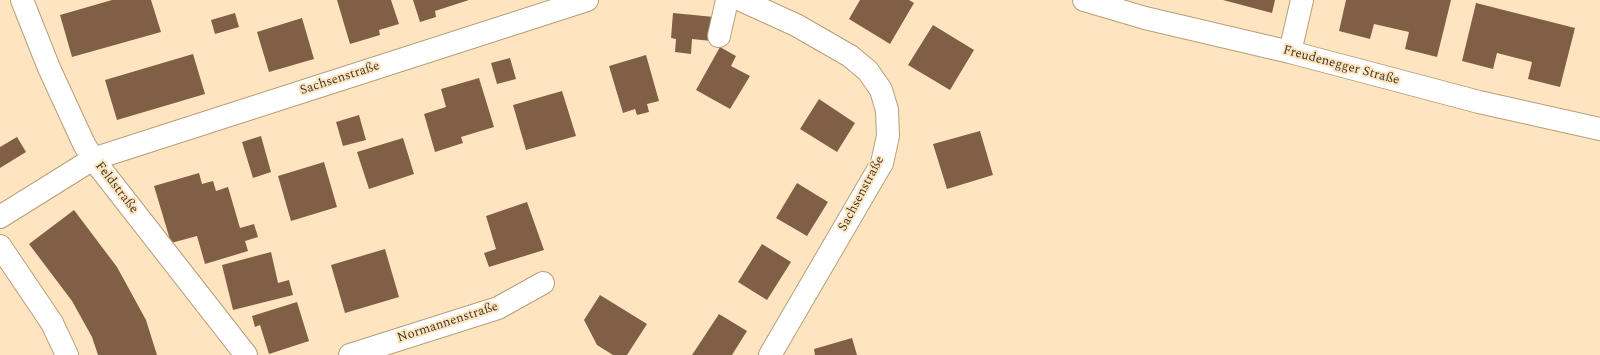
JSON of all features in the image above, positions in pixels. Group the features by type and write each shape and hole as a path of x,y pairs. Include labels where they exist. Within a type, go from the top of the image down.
{"street":[{"name":"Feldstraße","path":"22,0 49,68 84,144 93,159 246,355"},
{"name":"Sachsenstraße","path":"0,217 93,159 588,0"},
{"path":"719,36 727,0"},
{"name":"Sachsenstraße","path":"741,0 796,25 850,56 868,71 881,90 887,110 888,136 882,163 770,355"},
{"name":"Freudenegger Straße","path":"1084,0 1145,18 1290,52 1479,102 1599,126"},
{"path":"1290,52 1302,0"},
{"path":"0,246 52,323 67,355"},
{"name":"Normannenstraße","path":"350,355 498,308 543,283"}],"building":[{"path":"112,0 151,0 161,32 72,57 60,15"},
{"path":"337,0 391,0 399,24 379,30 380,35 350,44"},
{"path":"413,0 469,0 435,11 436,17 420,22"},
{"path":"860,0 909,0 914,3 890,44 849,19"},
{"path":"1223,0 1275,0 1272,13"},
{"path":"1346,0 1451,0 1437,57 1405,49 1409,32 1374,24 1370,39 1339,31"},
{"path":"1476,3 1575,28 1560,87 1528,79 1532,62 1497,53 1493,69 1462,61"},
{"path":"235,13 239,27 215,34 211,20"},
{"path":"673,13 714,17 712,41 692,39 691,54 675,52 676,39 671,38"},
{"path":"302,18 314,59 269,72 257,32"},
{"path":"933,25 974,50 950,90 908,65"},
{"path":"720,47 736,56 731,66 750,76 730,109 696,90"},
{"path":"193,54 205,94 117,120 105,80"},
{"path":"646,55 659,101 647,104 649,112 637,115 635,109 623,113 609,66"},
{"path":"510,58 516,79 497,84 491,63"},
{"path":"479,78 494,127 461,137 463,143 435,152 424,114 446,107 441,89"},
{"path":"562,91 576,136 526,150 513,105"},
{"path":"819,99 855,123 837,152 800,129"},
{"path":"359,115 366,140 343,146 336,122"},
{"path":"980,131 993,175 947,189 933,144"},
{"path":"261,136 271,172 253,178 242,142"},
{"path":"17,137 26,152 0,168 0,147"},
{"path":"403,138 414,174 369,189 357,152"},
{"path":"324,162 337,207 291,221 278,176"},
{"path":"199,173 202,184 213,181 216,191 228,187 240,228 254,224 258,237 245,241 248,251 205,264 197,236 171,243 154,186"},
{"path":"797,183 828,202 807,236 776,218"},
{"path":"527,202 544,250 489,267 484,253 496,249 486,216"},
{"path":"74,210 117,267 146,320 157,355 98,355 92,337 72,301 29,244"},
{"path":"762,244 791,262 767,300 738,282"},
{"path":"385,249 399,297 345,313 331,265"},
{"path":"271,252 278,283 289,280 293,295 233,310 222,265"},
{"path":"600,295 647,324 627,355 613,355 597,345 584,320"},
{"path":"297,302 309,341 269,354 260,325 255,327 252,316"},
{"path":"719,314 747,331 732,355 692,355"},
{"path":"852,338 857,355 815,355 814,349"}]}
